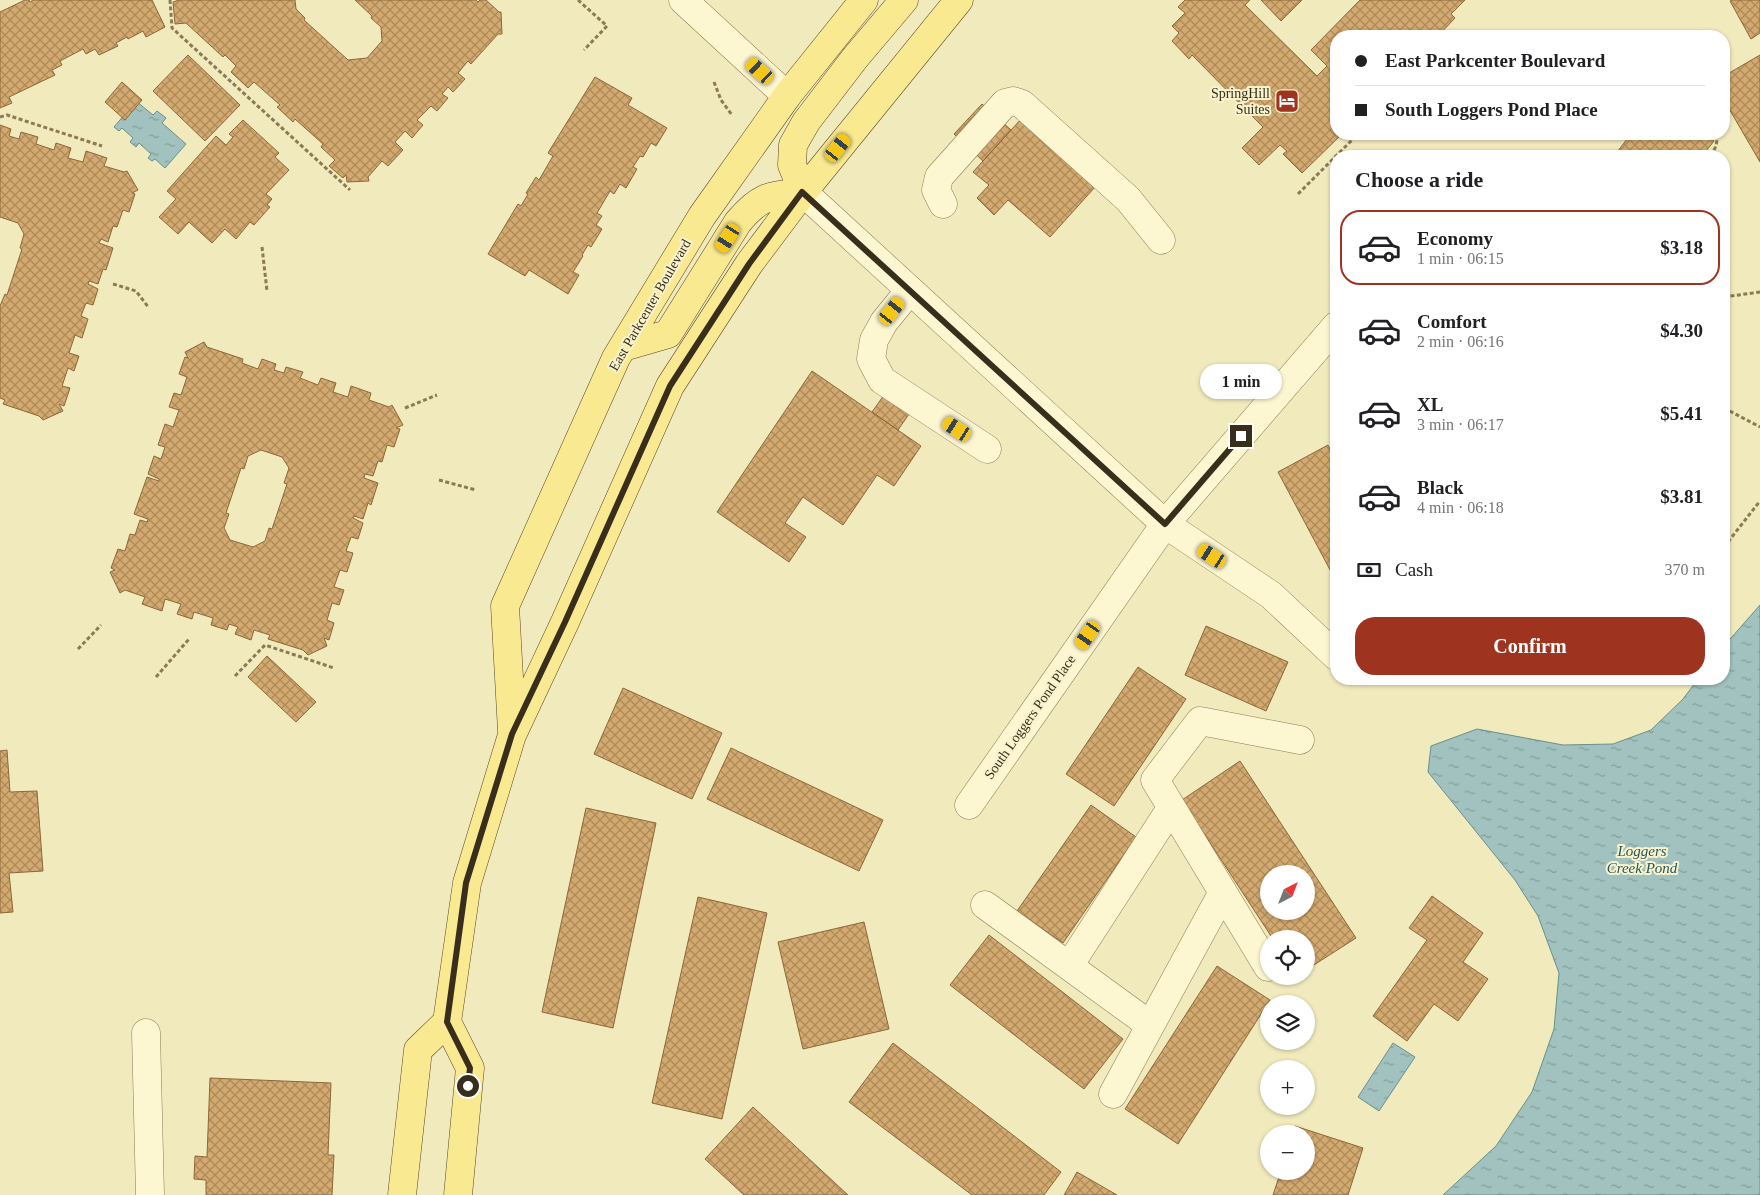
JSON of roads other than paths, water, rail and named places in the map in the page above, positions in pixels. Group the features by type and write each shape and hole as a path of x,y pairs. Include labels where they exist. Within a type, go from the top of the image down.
{"main road":[{"name":"East Parkcenter Boulevard","path":"512,734 505,606 616,358 702,216 788,96 864,0"},
{"path":"623,347 668,334 738,222 752,206 771,196 802,192 792,165 794,145 806,122 904,0"},
{"name":"East Parkcenter Boulevard","path":"447,1022 466,883 512,734 565,622 670,386 749,264 802,192 958,0"},
{"path":"402,1195 418,1050 447,1022 470,1068 458,1195"}],"street":[{"path":"683,0 788,96"},
{"path":"943,204 936,190 939,177 1005,103 1013,101 1022,104 1128,199 1161,240"},
{"path":"802,192 1165,524 1271,595 1330,650"},
{"path":"910,290 884,322 874,340 871,359 882,380 988,449"},
{"name":"South Loggers Pond Place","path":"969,805 1165,524 1330,333"},
{"path":"1260,954 1155,780 1200,721 1300,740"},
{"path":"1069,966 1171,808"},
{"path":"1113,1094 1223,892"},
{"path":"985,905 1150,1025"},
{"path":"146,1033 150,1195"}],"water":[{"path":"136,101 153,115 157,111 166,118 162,123 186,144 165,168 155,159 152,161 148,158 151,154 139,143 136,147 130,142 133,138 122,128 119,131 114,127"},
{"name":"Loggers Creek Pond","path":"1760,605 1760,1195 1443,1195 1496,1146 1532,1092 1554,1029 1559,973 1538,916 1515,880 1428,772 1431,746 1477,729 1563,745 1613,744 1651,730 1683,699 1694,685 1730,685 1730,639"},
{"path":"1393,1043 1415,1057 1379,1111 1358,1097"}],"place":[{"name":"SpringHill Suites","path":"1287,101"}]}
